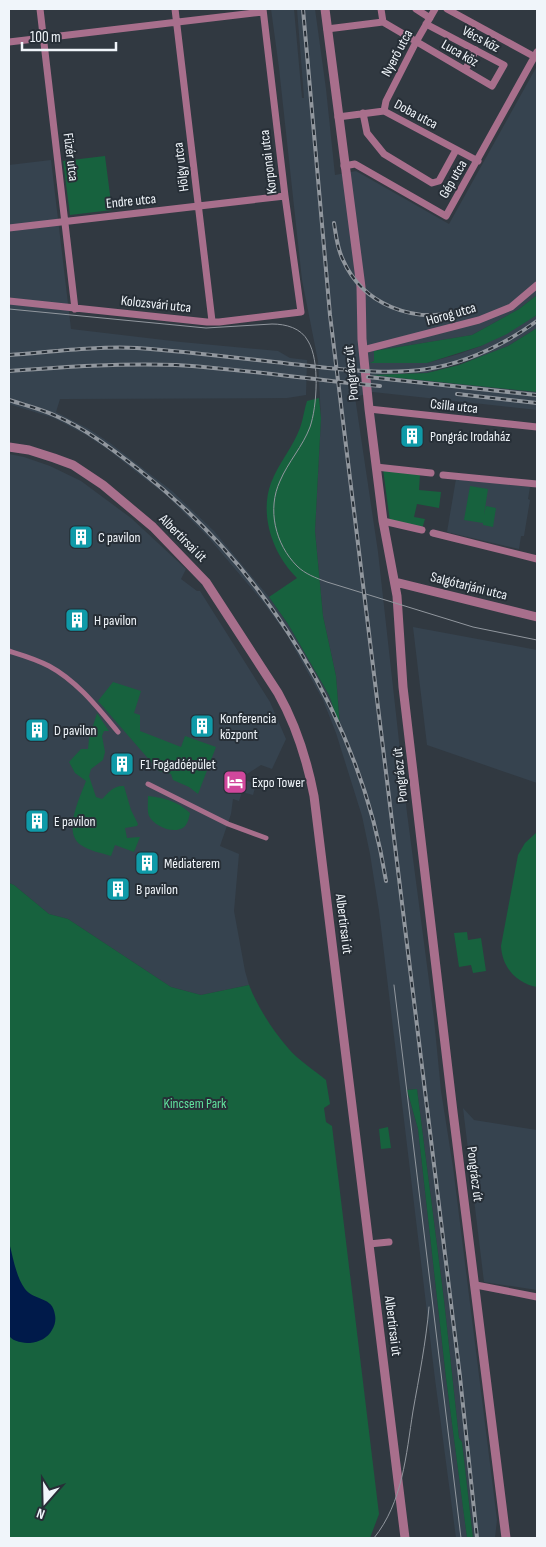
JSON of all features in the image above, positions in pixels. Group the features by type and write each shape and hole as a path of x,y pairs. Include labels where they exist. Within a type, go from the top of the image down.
{"street":[{"name":"Füzér utca","path":"40,9 75,309"},
{"name":"Hölgy utca","path":"175,9 212,321"},
{"name":"Pongrácz út","path":"325,9 361,287 363,350 369,410 383,521 395,582 403,687 506,1538"},
{"path":"327,29 383,22 382,9"},
{"name":"Vécs köz","path":"416,9 428,21 504,65 492,86"},
{"name":"Nyerő utca","path":"384,111 386,101 435,9"},
{"path":"447,9 536,55"},
{"path":"9,42 263,10"},
{"name":"Korponai utca","path":"263,10 301,312"},
{"name":"Luca köz","path":"383,22 492,86"},
{"path":"465,70 476,50"},
{"name":"Gép utca","path":"344,166 355,164 446,216 536,55"},
{"name":"Doba utca","path":"338,117 384,111 478,161"},
{"path":"363,114 367,133 384,154 432,183 439,181 456,150"},
{"name":"Endre utca","path":"9,228 285,196"},
{"name":"Horog utca","path":"363,350 479,320 511,307 537,285"},
{"name":"Kolozsvári utca","path":"9,301 212,321 301,312"},
{"name":"Csilla utca","path":"369,410 537,427"},
{"name":"Albertirsai út","path":"9,447 29,450 73,466 103,485 153,527 206,582 271,681 285,706 305,754 314,796 405,1538"},
{"path":"376,467 431,473"},
{"path":"443,475 537,484"},
{"path":"383,521 422,530"},
{"path":"434,533 537,559"},
{"name":"Salgótarjáni utca","path":"395,582 537,617"},
{"path":"9,651 48,665 66,677 91,699 118,732"},
{"path":"148,784 228,824 266,838"},
{"path":"369,1244 389,1242"},
{"path":"476,1286 537,1297"}],"shaded area":[{"path":"271,9 294,9 302,98 304,98 297,9 315,9 335,175 356,171 449,224 537,66 537,295 519,309 472,335 374,351 374,361 371,363 427,363 459,354 481,346 537,315 537,328 508,346 484,356 427,373 376,375 537,392 537,410 373,392 355,397 378,552 441,1091 453,1167 497,1520 495,1538 473,1538 462,1442 459,1438 444,1300 417,1089 407,1090 418,1129 446,1378 467,1537 456,1538 379,911 370,854 362,816 336,733 323,700 287,635 263,602 208,537 167,496 86,435 54,418 9,404 9,165 51,160 71,329 278,351 290,358 307,360 306,395 287,398 60,399 56,412 89,429 110,443 172,491 214,531 269,597 288,624 329,695 340,724 336,676 323,616 315,531 321,418 318,361 302,280"},
{"path":"9,454 50,466 81,481 131,518 186,569 181,579 197,591 200,591 270,702 286,739 272,769 261,765 247,774 245,780 256,784 253,795 242,792 239,801 233,799 231,814 220,846 239,854 234,911 249,985 201,995 171,987 68,919 49,914 9,883"},
{"path":"456,479 530,487 528,499 530,500 524,536 521,536 519,549 447,532"},
{"path":"413,627 537,650 537,783 427,745"},
{"path":"463,1108 474,1120 537,1130 537,1290 484,1282"}],"green space":[{"path":"105,156 112,210 70,215 63,161"},
{"path":"537,295 537,315 507,334 481,346 427,363 370,363 374,361 374,351 472,335 519,309"},
{"path":"537,328 537,392 371,375 427,373 459,365 508,346"},
{"path":"319,398 321,418 315,531 323,616 336,676 340,727 329,695 288,624 269,597 297,578 281,558 270,534 267,508 271,483 294,442 307,401"},
{"path":"383,469 420,474 419,490 441,492 439,508 417,504 414,517 425,519 422,529 390,522"},
{"path":"470,486 488,489 484,515 486,506 496,508 493,527 483,525 483,523 464,520"},
{"path":"113,682 141,691 134,713 140,715 140,731 181,747 185,736 216,747 198,794 189,787 173,780 171,774 159,771 98,701"},
{"path":"97,713 109,731 104,731 102,736 105,752 103,760 91,769 89,776 96,797 102,799 114,788 124,786 131,810 138,824 137,826 125,828 127,838 140,837 134,852 115,845 111,856 96,852 81,845 73,832 74,814 86,781 75,773 69,762 81,749 88,749"},
{"path":"148,796 170,801 190,813 185,826 180,829 170,830 155,823 148,814"},
{"path":"537,832 537,987 523,982 512,973 504,961 501,946 518,855 525,843"},
{"name":"Kincsem Park","path":"9,883 49,914 68,919 171,987 201,995 249,985 261,1010 282,1041 296,1057 326,1080 330,1104 324,1108 326,1122 332,1126 379,1514 370,1538 9,1538"},
{"path":"467,932 468,940 481,938 486,971 473,973 471,965 459,967 454,933"},
{"path":"417,1089 444,1300 459,1438 462,1442 473,1538 467,1538 446,1378 418,1129 407,1090"},
{"path":"388,1127 391,1148 381,1149 379,1129"}],"water":[{"path":"9,1242 17,1273 25,1289 47,1302 54,1309 55,1322 53,1328 46,1337 37,1342 22,1342 13,1340 9,1336"}],"tram line":[{"path":"9,309 206,328 272,324 288,326 297,330 305,337 312,349 316,371 316,396 310,427 283,474 274,503 275,526 289,557 304,571 327,582 473,627 537,640"},
{"path":"394,985 461,1538"},
{"path":"374,1538 384,1524 402,1478 429,1307"}],"railway":[{"path":"303,9 330,315 460,1377 477,1538"},
{"path":"334,223 338,246 343,260 352,276 363,289 376,299 391,307 424,315 442,315 459,312"},
{"path":"9,355 89,349 137,348 310,366 398,372 442,366 471,357 499,345 537,321"},
{"path":"9,371 113,365 176,365 380,386"},
{"path":"368,377 537,395"},
{"path":"457,394 537,403"},
{"path":"9,400 44,411 67,421 98,440 138,469 184,508 227,552 266,600 300,652 330,706 355,763 373,821 386,881"}],"place":[{"name":"Pongrác Irodaház","path":"412,436"},
{"name":"C pavilon","path":"81,537"},
{"name":"H pavilon","path":"77,620"},
{"name":"Konferencia központ","path":"202,726"},
{"name":"D pavilon","path":"37,730"},
{"name":"F1 Fogadóépület","path":"122,764"},
{"name":"Expo Tower","path":"235,782"},
{"name":"E pavilon","path":"37,821"},
{"name":"Médiaterem","path":"147,863"},
{"name":"B pavilon","path":"118,889"}]}
